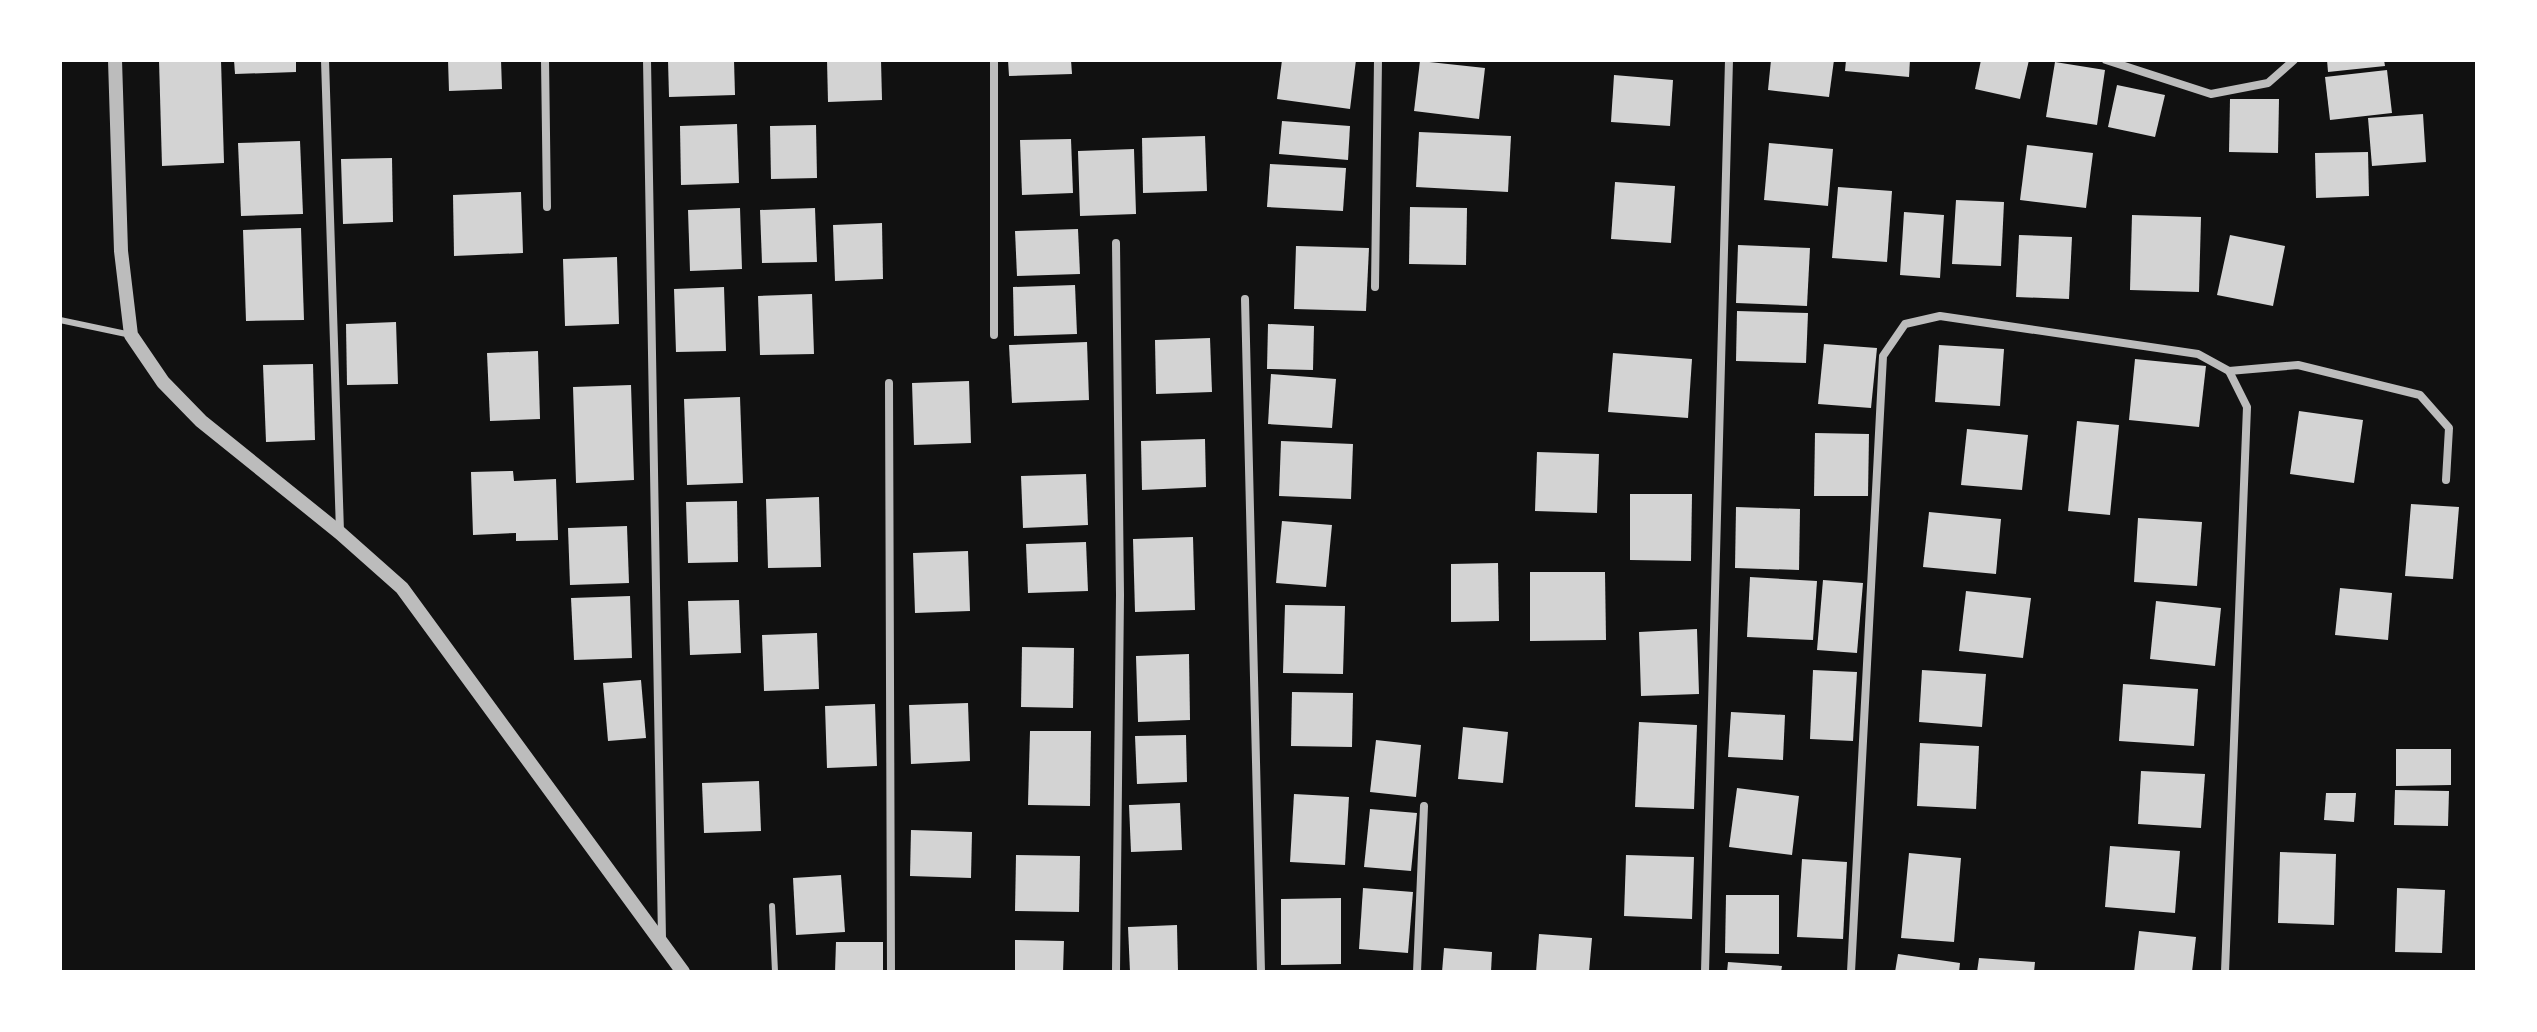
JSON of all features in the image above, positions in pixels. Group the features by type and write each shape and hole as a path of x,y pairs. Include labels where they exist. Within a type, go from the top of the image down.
{"street":[{"path":"115,60 121,251 131,335 163,382 201,421 340,533 402,588 662,939 683,972"},
{"path":"325,60 340,533"},
{"path":"545,60 547,207"},
{"path":"647,60 662,939"},
{"path":"994,60 994,335"},
{"path":"1375,287 1378,60"},
{"path":"1705,972 1729,60"},
{"path":"2106,60 2211,94 2268,83 2294,60"},
{"path":"1116,243 1120,595 1116,972"},
{"path":"1245,299 1261,972"},
{"path":"1851,972 1883,356 1905,324 1940,316 2198,354 2229,371 2298,365 2420,395 2449,428 2446,480"},
{"path":"2225,972 2247,407 2229,371"},
{"path":"889,383 891,972"},
{"path":"1417,972 1424,806"}],"lane":[{"path":"60,320 131,335"},
{"path":"772,906 775,972"}],"building":[{"path":"159,60 221,60 224,163 162,166"},
{"path":"234,60 296,60 296,72 235,74"},
{"path":"448,60 501,60 502,89 449,91"},
{"path":"668,60 734,60 735,95 669,97"},
{"path":"827,60 881,60 882,100 828,102"},
{"path":"1008,60 1071,60 1072,74 1009,76"},
{"path":"1282,60 1356,60 1350,109 1277,99"},
{"path":"1771,60 1834,60 1829,97 1768,90"},
{"path":"1846,60 1910,60 1909,77 1845,71"},
{"path":"1981,60 2029,60 2020,99 1975,89"},
{"path":"2327,60 2384,60 2385,66 2328,72"},
{"path":"1420,61 1485,68 1479,119 1414,111"},
{"path":"2055,62 2105,70 2097,125 2046,117"},
{"path":"2387,70 2392,113 2330,120 2325,77"},
{"path":"1614,75 1673,80 1670,126 1611,122"},
{"path":"2117,85 2165,95 2155,137 2108,127"},
{"path":"2230,99 2279,99 2278,153 2229,152"},
{"path":"2423,114 2426,162 2372,166 2368,118"},
{"path":"1282,121 1350,126 1348,160 1279,154"},
{"path":"737,124 739,183 681,185 680,126"},
{"path":"816,125 817,178 771,179 770,126"},
{"path":"1419,132 1511,136 1508,192 1416,187"},
{"path":"1205,136 1207,191 1143,193 1142,138"},
{"path":"1071,139 1073,193 1022,195 1020,140"},
{"path":"300,141 303,214 241,216 238,143"},
{"path":"1769,143 1833,149 1828,206 1764,200"},
{"path":"2027,145 2093,153 2086,208 2020,200"},
{"path":"1134,149 1136,214 1080,216 1078,151"},
{"path":"2368,152 2369,196 2316,198 2315,153"},
{"path":"392,158 393,222 343,224 341,159"},
{"path":"1270,164 1346,168 1343,211 1267,207"},
{"path":"1615,182 1675,186 1671,243 1611,239"},
{"path":"1838,187 1892,191 1887,262 1832,258"},
{"path":"521,192 523,253 454,256 453,195"},
{"path":"1956,200 2004,202 2001,266 1952,264"},
{"path":"1410,207 1467,208 1466,265 1409,264"},
{"path":"740,208 742,269 690,271 688,210"},
{"path":"815,208 817,262 762,263 760,210"},
{"path":"1904,212 1944,215 1940,278 1900,275"},
{"path":"2132,215 2201,217 2199,292 2130,290"},
{"path":"882,223 883,279 835,281 833,225"},
{"path":"301,228 304,320 246,321 243,230"},
{"path":"1078,229 1080,274 1017,276 1015,231"},
{"path":"2019,235 2072,237 2069,299 2016,297"},
{"path":"2230,235 2285,246 2273,306 2217,295"},
{"path":"1738,245 1810,248 1807,306 1736,303"},
{"path":"1296,246 1369,248 1366,311 1294,309"},
{"path":"617,257 619,324 565,326 563,259"},
{"path":"1075,285 1077,334 1014,336 1013,287"},
{"path":"724,287 726,351 676,352 674,289"},
{"path":"812,294 814,354 760,355 758,296"},
{"path":"1737,311 1808,313 1806,363 1736,361"},
{"path":"396,322 398,384 347,385 346,324"},
{"path":"1268,324 1314,326 1313,370 1267,369"},
{"path":"1210,338 1212,392 1156,394 1155,340"},
{"path":"1087,342 1089,400 1012,403 1009,345"},
{"path":"1824,344 1877,348 1871,408 1818,404"},
{"path":"1939,345 2004,349 2000,406 1935,402"},
{"path":"538,351 540,419 490,421 487,353"},
{"path":"1613,353 1692,359 1688,418 1608,412"},
{"path":"2135,359 2206,366 2199,427 2129,420"},
{"path":"313,364 315,440 266,442 263,365"},
{"path":"1271,374 1336,379 1332,428 1268,424"},
{"path":"969,381 971,443 914,445 912,383"},
{"path":"631,385 634,480 576,483 573,387"},
{"path":"740,397 743,483 687,485 684,399"},
{"path":"2299,411 2363,420 2354,483 2290,474"},
{"path":"2077,421 2119,425 2110,515 2068,511"},
{"path":"1967,429 2028,435 2022,490 1961,485"},
{"path":"1815,433 1869,434 1868,496 1814,496"},
{"path":"1205,439 1206,487 1142,490 1141,441"},
{"path":"1281,441 1353,444 1351,499 1279,496"},
{"path":"1537,452 1599,454 1597,513 1535,511"},
{"path":"513,471 514,481 556,479 558,540 516,541 516,533 473,535 471,472"},
{"path":"1086,474 1088,525 1023,528 1021,476"},
{"path":"1630,494 1692,494 1691,561 1630,560"},
{"path":"819,497 821,567 768,568 766,499"},
{"path":"737,501 738,562 688,563 686,502"},
{"path":"2411,504 2459,507 2453,579 2405,576"},
{"path":"1736,507 1800,509 1799,570 1735,568"},
{"path":"1929,512 2001,519 1996,574 1923,567"},
{"path":"2138,518 2202,522 2197,586 2134,582"},
{"path":"1282,521 1332,525 1326,587 1276,583"},
{"path":"627,526 629,583 570,585 568,528"},
{"path":"1193,537 1195,610 1135,612 1133,539"},
{"path":"1086,542 1088,591 1028,593 1026,544"},
{"path":"968,551 970,611 915,613 913,553"},
{"path":"1498,563 1499,621 1451,622 1451,564"},
{"path":"1530,572 1605,572 1606,640 1530,641"},
{"path":"1750,577 1817,581 1813,640 1747,637"},
{"path":"1823,580 1863,583 1857,653 1817,650"},
{"path":"2340,588 2392,593 2388,640 2335,635"},
{"path":"1966,591 2031,598 2023,658 1959,651"},
{"path":"630,596 632,658 574,660 571,598"},
{"path":"739,600 741,653 690,655 688,601"},
{"path":"2156,601 2221,608 2215,666 2150,659"},
{"path":"1285,605 1345,606 1343,674 1283,673"},
{"path":"1697,629 1699,694 1641,696 1639,632"},
{"path":"817,633 819,689 764,691 762,635"},
{"path":"1022,647 1074,648 1073,708 1021,707"},
{"path":"1189,654 1190,720 1138,722 1136,656"},
{"path":"1813,670 1857,672 1853,741 1810,739"},
{"path":"1922,670 1986,674 1982,727 1919,722"},
{"path":"641,680 646,738 608,741 603,683"},
{"path":"2123,684 2198,689 2194,746 2119,741"},
{"path":"1292,692 1353,693 1352,747 1291,746"},
{"path":"968,703 970,761 911,764 909,705"},
{"path":"875,704 877,766 827,768 825,706"},
{"path":"1731,712 1785,715 1783,760 1728,757"},
{"path":"1639,722 1697,725 1694,809 1635,807"},
{"path":"1463,727 1508,732 1503,783 1458,779"},
{"path":"1030,731 1091,731 1090,806 1028,805"},
{"path":"1186,735 1187,782 1137,784 1135,736"},
{"path":"1376,740 1421,745 1416,797 1370,792"},
{"path":"1920,743 1979,746 1976,809 1917,806"},
{"path":"2396,749 2451,749 2451,785 2396,786"},
{"path":"2141,771 2205,774 2201,828 2138,824"},
{"path":"759,781 761,831 704,833 702,783"},
{"path":"1737,788 1799,796 1792,855 1729,847"},
{"path":"2395,790 2449,791 2448,826 2394,825"},
{"path":"2326,793 2356,793 2354,822 2324,820"},
{"path":"1294,794 1349,797 1345,865 1290,862"},
{"path":"1180,803 1182,850 1131,852 1129,805"},
{"path":"1370,809 1417,813 1411,871 1364,867"},
{"path":"911,830 972,832 971,878 910,876"},
{"path":"2110,846 2180,851 2175,913 2105,907"},
{"path":"2280,852 2336,854 2334,925 2278,923"},
{"path":"1909,853 1961,858 1954,942 1901,938"},
{"path":"1016,855 1080,856 1079,912 1015,911"},
{"path":"1626,855 1694,857 1692,919 1624,916"},
{"path":"1802,859 1847,862 1843,939 1797,937"},
{"path":"841,875 845,932 796,935 793,878"},
{"path":"1363,888 1413,892 1408,953 1359,949"},
{"path":"2397,888 2445,890 2442,953 2395,952"},
{"path":"1726,895 1779,895 1779,954 1725,953"},
{"path":"1341,898 1341,964 1281,965 1281,899"},
{"path":"1177,925 1178,972 1130,972 1128,927"},
{"path":"2139,931 2196,937 2192,972 2134,972"},
{"path":"1539,934 1592,938 1589,972 1536,972"},
{"path":"1015,940 1064,941 1063,972 1015,972"},
{"path":"836,942 883,942 883,972 835,972"},
{"path":"1444,948 1492,952 1491,972 1442,972"},
{"path":"1898,954 1960,963 1959,972 1895,972"},
{"path":"1979,958 2035,962 2034,972 1977,972"},
{"path":"1728,962 1782,966 1781,972 1727,972"}]}
